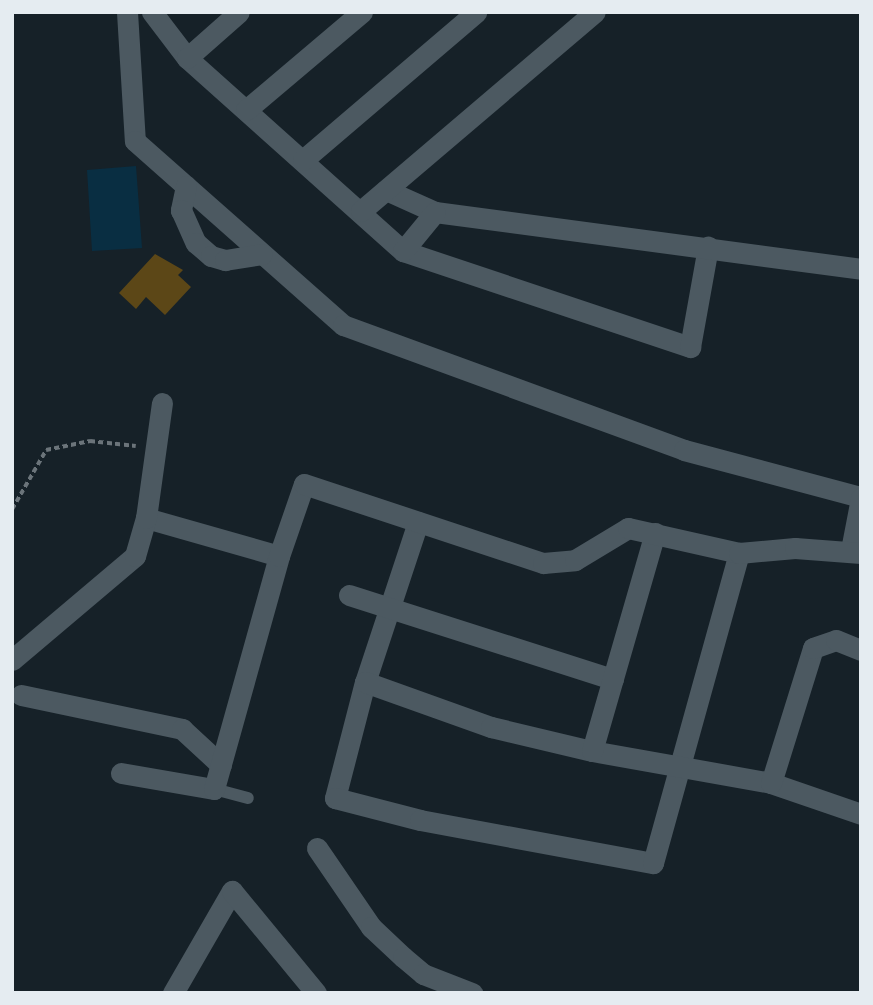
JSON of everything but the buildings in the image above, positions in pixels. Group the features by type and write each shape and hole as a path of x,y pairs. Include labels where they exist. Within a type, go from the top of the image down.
{"street":[{"path":"121,773 214,789 279,556 304,484 543,563 575,560 628,528 740,553 795,548 856,551 861,497 684,450 343,326 135,141 127,12"},
{"path":"152,12 187,58 403,251 690,347 708,247"},
{"path":"187,58 239,12"},
{"path":"246,110 362,12"},
{"path":"303,160 477,12"},
{"path":"361,211 595,12"},
{"path":"186,186 181,210 196,243 211,256 225,260 262,254"},
{"path":"386,190 435,212 861,269"},
{"path":"403,251 435,212"},
{"path":"12,660 135,556 146,518 162,402"},
{"path":"146,518 279,556"},
{"path":"418,522 365,682 335,797 653,863 740,553"},
{"path":"592,751 655,533"},
{"path":"349,595 613,679"},
{"path":"771,783 813,648 836,640 861,650"},
{"path":"365,682 491,727 592,751 679,764 771,783 861,814"},
{"path":"22,695 183,729 221,765"},
{"path":"317,848 372,927 403,957 423,974 472,993"},
{"path":"173,993 232,891 316,993"}],"lane":[{"path":"214,789 248,798"}],"path":[{"path":"12,509 46,450 90,441 156,448"}],"shaded area":[{"path":"136,166 142,248 92,251 87,170"}]}
